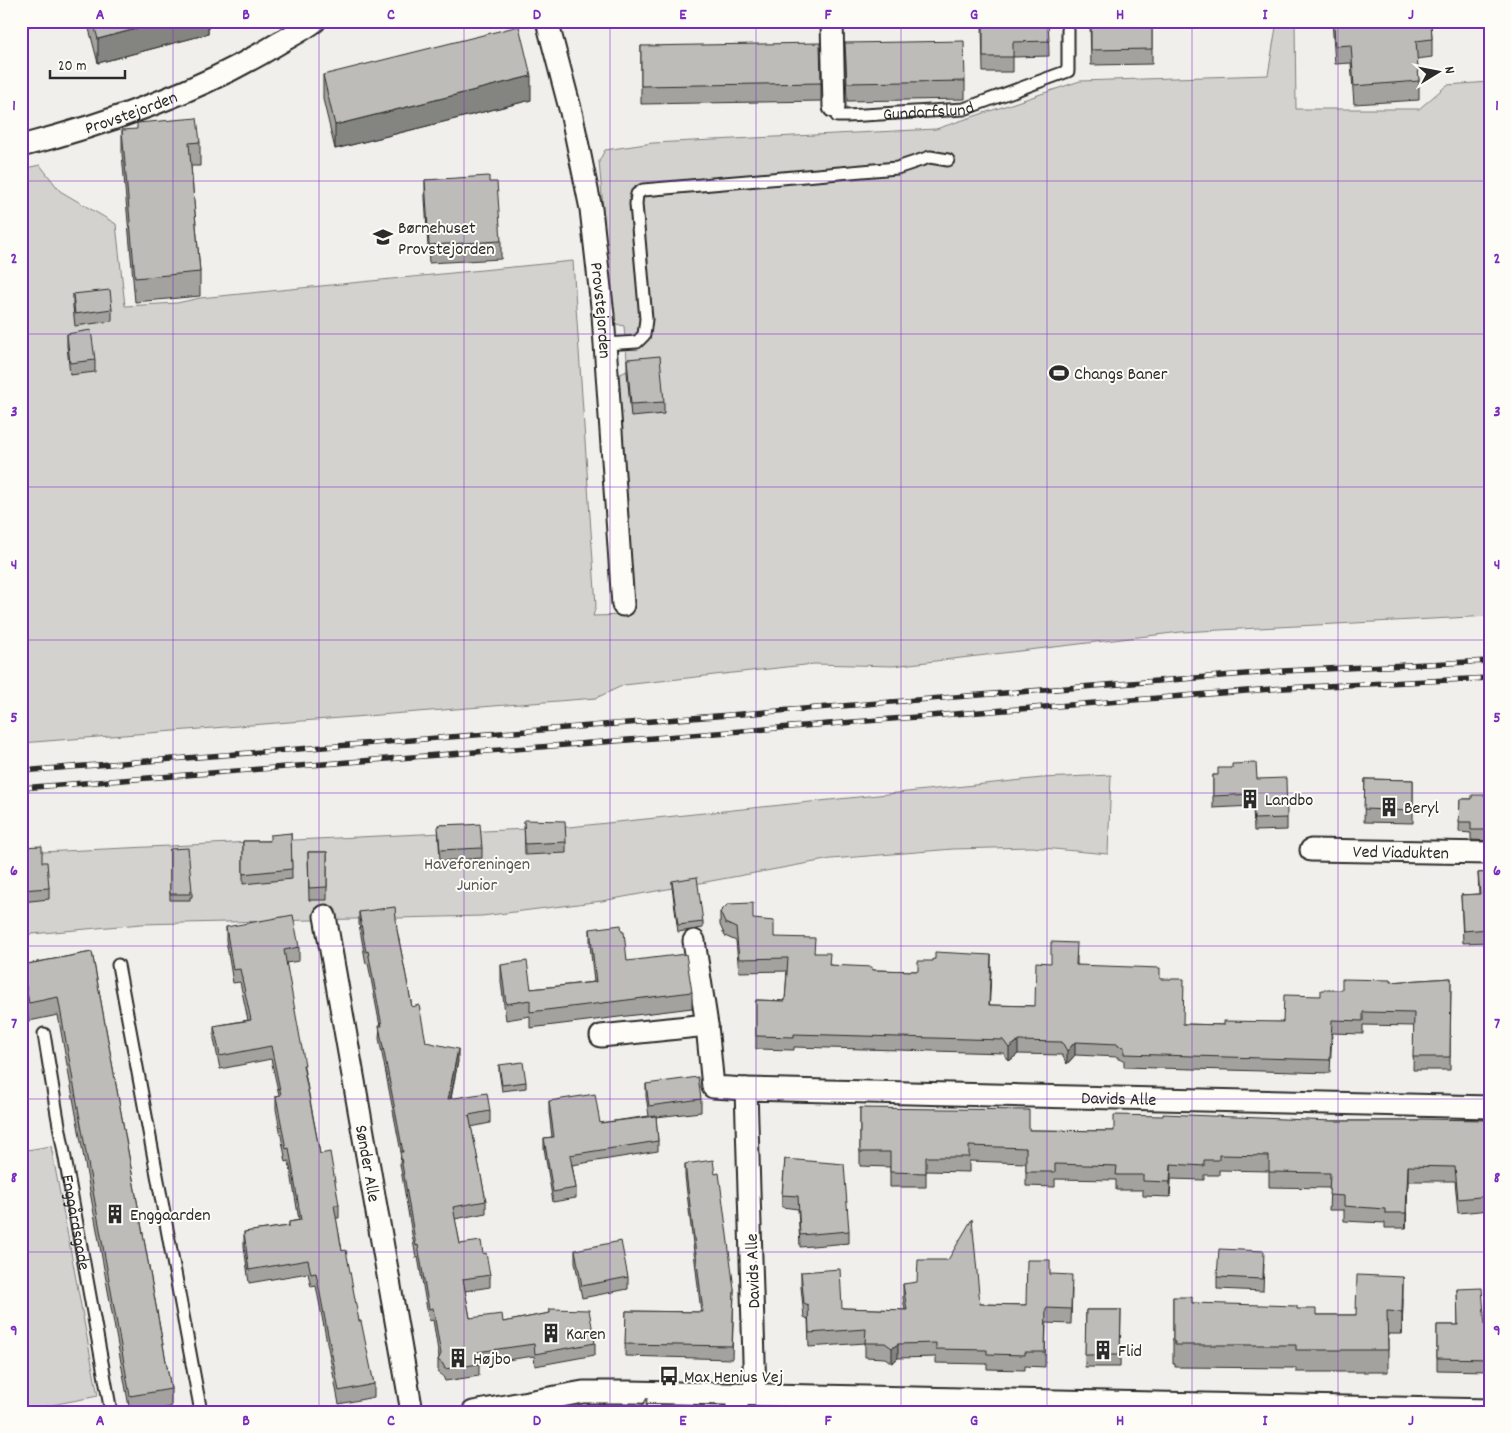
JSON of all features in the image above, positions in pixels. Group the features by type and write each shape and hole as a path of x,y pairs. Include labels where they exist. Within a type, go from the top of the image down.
{"street":[{"name":"Provstejorden","path":"21,146 87,128 192,89 254,58 314,21"},
{"name":"Provstejorden","path":"547,21 571,112 591,208 603,315 623,605"},
{"name":"Gundorfslund","path":"832,21 834,107"},
{"name":"Ved Viadukten","path":"1311,850 1490,853"},
{"name":"Sønder Alle","path":"325,916 412,1412"},
{"name":"Davids Alle","path":"694,942 707,1025 713,1087 1490,1107"},
{"path":"601,1036 707,1025"},
{"name":"Davids Alle","path":"743,1400 746,1089"},
{"path":"472,1412 584,1392 743,1400 1490,1410"}],"lane":[{"name":"Gundorfslund","path":"834,107 838,116 964,109 1068,71 1068,30"},
{"path":"605,344 637,342 644,335 646,319 636,204 637,194 643,190 896,168 930,157 948,160"},
{"path":"118,965 201,1412"},
{"name":"Enggårdsgade","path":"44,1034 111,1412"}],"green space":[{"path":"1277,21 1295,21 1296,109 1419,109 1447,85 1490,82 1490,616 1181,632 893,666 814,664 624,685 596,698 21,743 21,169 40,165 60,191 116,224 125,306 177,303 200,298 573,261 596,606 593,616 628,615 629,602 616,376 627,371 632,416 624,326 613,323 599,161 605,150 653,143 936,129 1080,81 1268,75"},
{"name":"Haveforeningen Junior","path":"1111,775 1108,854 1032,847 953,849 831,859 602,901 482,916 141,924 21,935 21,853 569,827 1042,778"},
{"path":"51,1146 98,1396 21,1411 21,1151"}],"building":[{"path":"93,21 166,21 98,39"},
{"path":"983,21 1048,21 1049,41 1013,42 1013,57 983,57"},
{"path":"1091,21 1152,21 1152,49 1091,50"},
{"path":"1334,21 1431,21 1432,39 1416,41 1419,81 1354,86 1351,45 1335,46"},
{"path":"519,26 531,76 335,125 323,75"},
{"path":"964,41 965,81 847,83 845,43"},
{"path":"820,43 821,83 641,86 641,46"},
{"path":"197,118 200,142 189,143 200,272 135,278 122,130 137,129 137,123"},
{"path":"489,176 489,182 497,182 501,241 429,245 425,180"},
{"path":"110,290 112,309 75,314 73,294"},
{"path":"91,330 95,360 70,363 67,334"},
{"path":"660,356 664,402 631,404 627,359"},
{"name":"Landbo","path":"1256,763 1257,779 1286,778 1287,818 1254,819 1253,794 1213,796 1213,775 1218,775 1218,768 1232,768 1232,764"},
{"path":"1365,779 1413,780 1413,811 1364,809"},
{"path":"1472,795 1490,795 1490,830 1471,830 1471,822 1459,822 1460,799 1472,799"},
{"path":"524,820 565,821 566,842 525,844"},
{"path":"480,824 482,848 440,850 438,825"},
{"path":"291,833 292,869 243,874 243,841 270,841 270,835"},
{"path":"42,846 42,862 47,862 49,888 21,890 21,847"},
{"path":"188,848 192,891 190,891 190,894 170,894 170,849"},
{"path":"308,852 327,852 327,887 309,888"},
{"path":"1490,872 1490,929 1463,931 1461,895 1480,894 1478,873"},
{"path":"697,877 703,922 678,925 672,881"},
{"path":"753,903 753,919 774,921 774,937 815,938 814,953 830,953 829,965 872,967 872,970 918,971 918,961 933,961 935,959 935,952 991,955 989,1005 1035,1006 1036,962 1051,963 1051,942 1077,943 1076,965 1160,968 1160,979 1184,979 1183,1024 1224,1025 1224,1021 1283,1022 1284,995 1321,996 1321,990 1342,990 1342,979 1390,980 1390,982 1451,978 1450,1057 1413,1057 1414,1013 1363,1012 1363,1021 1332,1020 1330,1060 1124,1054 1124,1047 1118,1046 1118,1044 1075,1042 1067,1051 1062,1042 1018,1041 1009,1048 1003,1040 794,1034 794,1037 756,1036 756,1000 785,1001 788,958 739,959 736,928 725,923 720,912 728,904"},
{"path":"395,907 397,930 412,1007 419,1005 426,1042 458,1049 448,1099 487,1093 490,1111 469,1115 486,1201 453,1207 460,1244 481,1241 483,1254 486,1253 490,1275 463,1279 470,1318 502,1314 503,1322 550,1313 550,1309 589,1310 595,1343 535,1354 534,1344 477,1352 479,1364 445,1369 438,1360 441,1354 433,1308 429,1309 418,1245 416,1246 400,1152 403,1152 379,1026 382,1026 359,912"},
{"path":"293,915 299,947 284,950 305,1065 303,1065 320,1154 330,1152 339,1205 334,1205 342,1251 346,1250 359,1321 361,1321 374,1384 339,1391 316,1273 311,1274 308,1260 249,1270 244,1232 289,1226 289,1222 301,1220 289,1148 286,1149 276,1096 281,1095 271,1046 220,1056 214,1026 251,1020 240,969 233,970 226,927"},
{"path":"621,925 622,932 624,932 627,961 686,954 692,992 530,1012 530,1000 506,1004 501,965 527,961 531,989 596,982 590,929"},
{"name":"Enggaarden","path":"92,952 171,1389 130,1396 58,997 29,1003 22,965"},
{"path":"523,1062 526,1082 502,1085 499,1065"},
{"path":"698,1077 701,1099 649,1106 646,1084"},
{"path":"595,1094 600,1123 656,1116 658,1141 570,1155 576,1188 553,1192 544,1138 554,1137 549,1101"},
{"path":"860,1108 1029,1110 1029,1130 1114,1131 1114,1115 1163,1116 1163,1114 1332,1121 1490,1120 1490,1196 1458,1199 1455,1167 1408,1166 1406,1213 1385,1213 1385,1209 1344,1206 1344,1196 1329,1195 1330,1173 1269,1172 1269,1156 1219,1155 1219,1160 1204,1160 1204,1166 1171,1164 1170,1182 1143,1181 1143,1175 1116,1175 1117,1166 1055,1164 1055,1172 1026,1172 1026,1148 969,1146 969,1157 926,1157 926,1173 890,1172 890,1152 860,1152"},
{"path":"785,1159 844,1164 849,1231 800,1235 798,1196 782,1195"},
{"path":"713,1160 715,1174 719,1173 734,1289 732,1346 625,1344 626,1311 703,1312 685,1164"},
{"path":"972,1219 980,1304 1026,1305 1027,1260 1050,1260 1050,1274 1072,1275 1071,1309 1046,1308 1045,1352 1025,1352 1025,1355 987,1354 987,1350 936,1349 936,1343 898,1344 892,1348 885,1343 865,1343 866,1329 809,1333 808,1305 804,1303 801,1272 840,1269 842,1308 907,1310 903,1284 917,1282 918,1260 948,1260"},
{"path":"621,1241 628,1277 582,1286 575,1250"},
{"path":"1219,1249 1264,1251 1263,1279 1217,1277"},
{"path":"1357,1275 1403,1277 1402,1312 1387,1311 1388,1350 1296,1350 1296,1345 1175,1345 1173,1341 1173,1297 1192,1297 1192,1303 1297,1306 1297,1309 1316,1309 1316,1315 1356,1315"},
{"path":"1482,1288 1485,1326 1490,1326 1490,1359 1437,1358 1437,1325 1458,1325 1457,1289"},
{"name":"Flid","path":"1086,1310 1121,1310 1120,1355 1085,1355"},
{"path":"647,1398 646,1412 638,1412"},
{"path":"824,1410 824,1412 784,1412"}],"railway":[{"path":"21,771 1283,671 1490,661"},
{"path":"21,788 1284,688 1490,678"}],"place":[{"name":"Børnehuset Provstejorden","path":"383,237"},
{"name":"Changs Baner","path":"1059,373"},
{"name":"Landbo","path":"1250,799"},
{"name":"Beryl","path":"1389,807"},
{"name":"Enggaarden","path":"115,1214"},
{"name":"Karen","path":"551,1333"},
{"name":"Flid","path":"1103,1350"},
{"name":"Højbo","path":"458,1358"},
{"name":"Max Henius Vej","path":"669,1376"}]}
